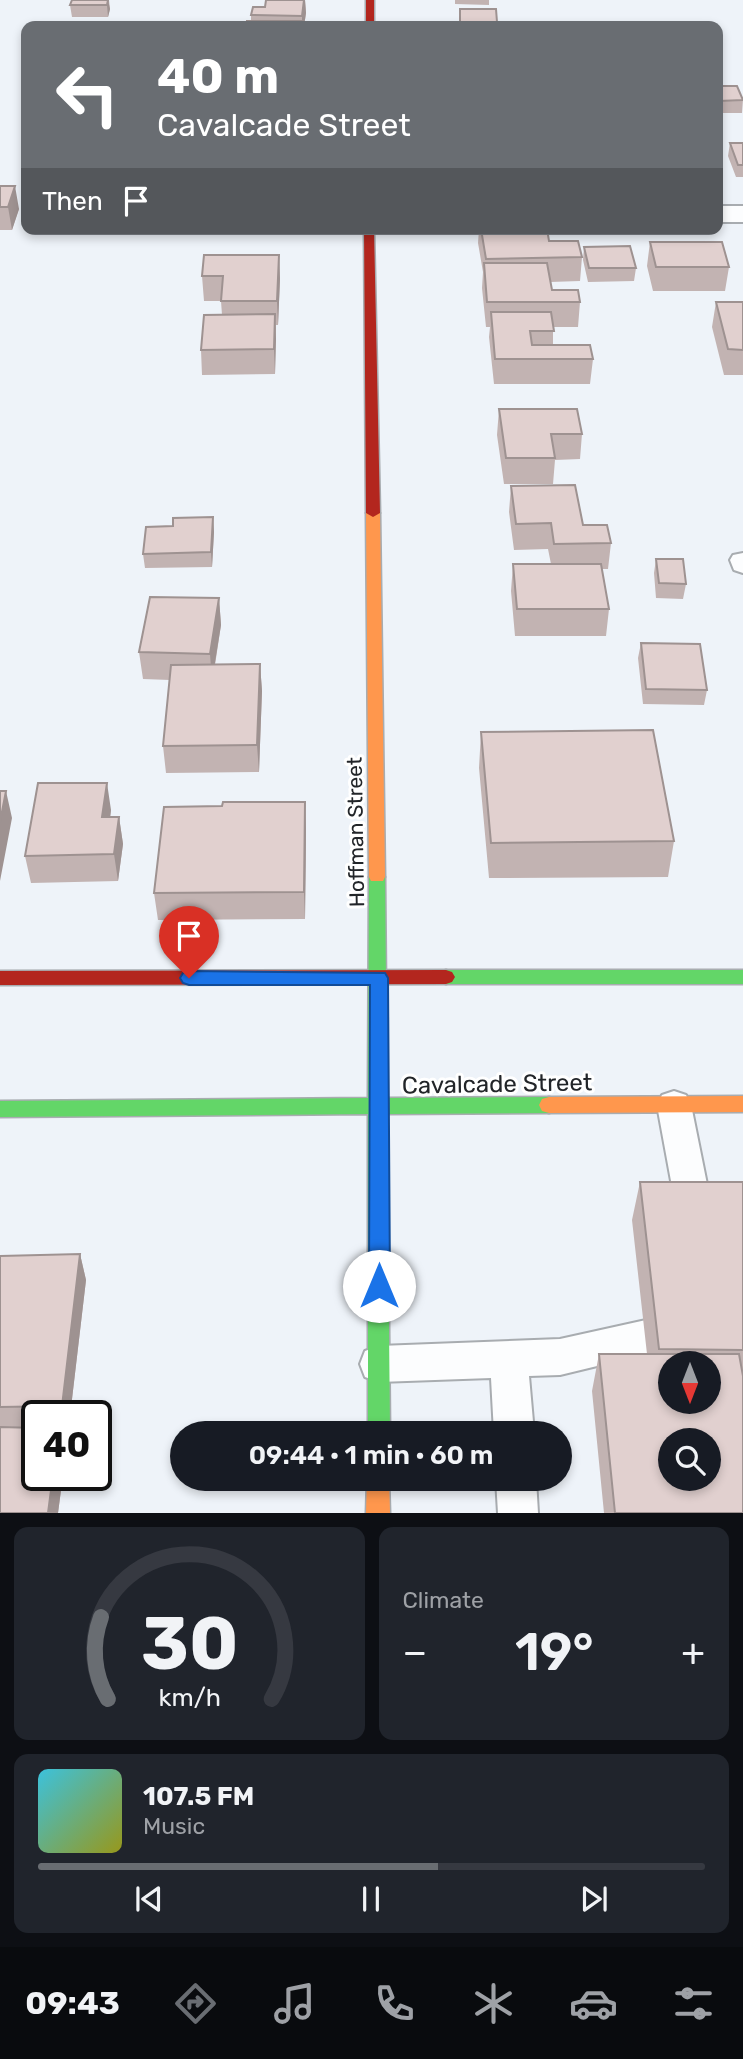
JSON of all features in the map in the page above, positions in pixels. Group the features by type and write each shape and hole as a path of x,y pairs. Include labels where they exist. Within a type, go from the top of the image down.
{"street":[{"path":"370,0 370,21"},
{"path":"723,214 743,214"},
{"name":"Hoffman Street","path":"369,235 379,978 379,1421"},
{"path":"0,978 743,977"},
{"name":"Cavalcade Street","path":"0,1109 743,1104"},
{"path":"378,1491 378,1513"}],"lane":[{"path":"674,1105 696,1220"},
{"path":"379,1364 560,1357 646,1338"},
{"path":"509,1360 513,1421"},
{"path":"517,1491 518,1513"}],"building":[{"path":"72,0 108,0 107,5 70,5"},
{"path":"266,0 304,0 302,16 251,15 253,7 265,7"},
{"path":"460,9 496,9 497,21 460,21"},
{"path":"723,86 737,86 743,100 723,101"},
{"path":"730,143 743,143 743,165 738,165"},
{"path":"0,186 15,186 8,207 0,207"},
{"path":"482,235 548,235 549,241 578,241 582,257 486,259"},
{"path":"650,242 722,242 729,267 656,267"},
{"path":"630,246 636,268 589,268 584,247"},
{"path":"204,255 279,255 277,301 221,301 223,276 202,276"},
{"path":"484,263 547,263 552,290 578,290 580,302 487,302"},
{"path":"716,302 743,302 743,350 728,349"},
{"path":"491,312 551,312 554,331 530,331 532,345 590,345 593,359 495,359"},
{"path":"275,314 274,349 201,350 204,315"},
{"path":"499,409 577,409 582,434 551,434 555,458 506,458"},
{"path":"575,485 583,525 607,525 611,543 554,544 551,523 516,524 511,486"},
{"path":"213,517 211,552 143,554 146,527 173,526 173,518"},
{"path":"656,559 683,559 686,584 659,583"},
{"path":"513,564 601,564 609,609 517,609"},
{"path":"150,597 219,598 210,654 139,652"},
{"path":"641,643 700,644 707,690 646,689"},
{"path":"260,664 257,745 163,746 171,665"},
{"path":"653,730 674,841 491,843 481,732"},
{"path":"38,783 107,783 102,817 119,817 114,854 25,856"},
{"path":"0,791 6,791 0,822"},
{"path":"223,802 305,802 304,892 154,893 164,807 222,806"},
{"path":"640,1182 743,1182 743,1350 659,1349"},
{"path":"80,1254 63,1400 21,1400 21,1407 0,1407 0,1256"},
{"path":"599,1354 658,1354 658,1414 721,1414 721,1354 739,1354 743,1376 743,1513 615,1513"},
{"path":"0,1427 21,1428 21,1491 51,1491 48,1513 0,1513"}],"traffic: fast":[{"path":"377,877 379,1421"},
{"path":"446,977 743,977"},
{"path":"0,1109 549,1105"}],"traffic: slow":[{"path":"373,513 377,877"},
{"path":"549,1105 743,1104"},
{"path":"378,1491 378,1513"}],"traffic: jam":[{"path":"370,0 370,21"},
{"path":"369,235 373,513"},
{"path":"0,978 446,977"}],"route":[{"path":"189,978 379,978 379,1286"}]}
